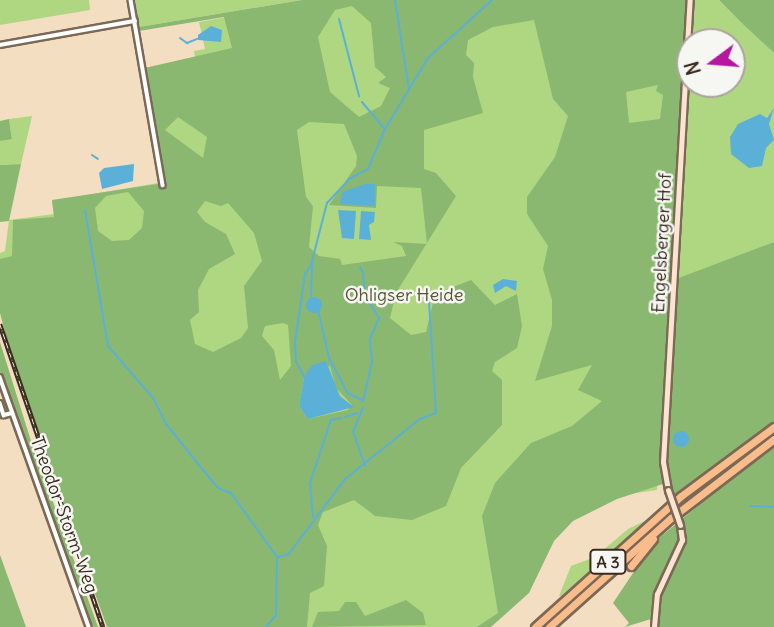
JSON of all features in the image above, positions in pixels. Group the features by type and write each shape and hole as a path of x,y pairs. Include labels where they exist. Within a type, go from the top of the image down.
{"highway":[{"name":"A 3","path":"535,627 681,496 774,426"},
{"name":"A 3","path":"549,627 671,518 774,439"},
{"path":"660,509 681,496"},
{"path":"631,566 671,518"}],"street":[{"path":"131,0 163,185"},
{"name":"Engelsberger Hof","path":"654,627 657,594 681,540 680,525 668,489 663,462 690,0"},
{"path":"0,45 135,21"},
{"name":"Theodor-Storm-Weg","path":"0,377 89,627"},
{"path":"0,403 4,415 12,413"}],"green space":[{"path":"0,0 89,0 90,10 0,25"},
{"path":"135,0 302,0 139,27"},
{"name":"Ohligser Heide","path":"302,0 693,0 691,28 676,28 676,98 687,98 676,279 774,242 774,423 674,496 669,483 663,484 617,499 573,521 554,541 529,593 491,627 477,627 498,613 482,516 495,483 531,443 572,426 602,401 578,390 592,365 535,381 552,326 552,300 543,269 548,246 527,214 527,197 555,157 568,116 553,99 534,20 493,27 468,40 466,55 474,63 473,77 483,113 424,130 424,169 436,173 456,196 427,243 421,188 377,186 376,208 329,205 356,166 357,156 344,124 309,122 297,130 306,197 313,206 309,247 319,256 340,259 342,265 406,256 402,246 393,242 426,244 396,293 390,318 411,335 426,332 435,294 471,280 495,305 517,294 522,326 517,348 495,362 492,371 502,380 502,425 461,468 446,506 412,520 375,516 354,500 323,512 318,525 327,546 324,586 310,593 307,627 107,627 15,371 0,313 0,259 12,256 13,220 54,217 52,200 164,183 145,68 232,48 224,17 139,31 139,27","holes":["352,6 371,23 375,67 386,77 378,83 390,88 381,106 359,117 330,92 318,37 335,10","658,85 656,91 663,95 660,119 629,123 626,92","178,117 207,137 203,158 165,130","128,192 144,211 142,228 129,240 112,241 98,231 95,208 106,196","205,201 221,206 228,203 254,233 262,261 244,286 248,328 241,338 213,352 195,344 190,320 199,312 198,290 209,269 235,254 226,234 205,222 197,212","283,323 288,325 291,366 280,380 274,350 262,336 265,326","330,366 336,388 352,405 348,410 308,419 299,406 304,377"]},
{"name":"Ohligser Heide","path":"322,0 687,0 685,28 676,28 676,98 681,98 657,490 574,502 498,613 481,627 113,627 0,288 0,253 5,251 9,220 54,214 52,201 164,182 145,68 195,57 194,51 205,49 199,22"},
{"path":"693,0 719,0 774,53 774,242 680,281 676,279 687,98 746,98 746,28 691,28"},
{"path":"719,0 774,0 774,53 744,25"},
{"path":"32,116 21,164 0,165 0,141 12,138 9,119"},
{"path":"9,119 12,139 0,141 0,121"},
{"path":"21,164 9,221 0,222 0,165"},
{"path":"0,342 31,441 98,627 85,627 90,625 0,372"},
{"path":"774,443 774,627 651,627 651,619 625,627 629,623 613,603 653,543"},
{"path":"649,519 559,596 571,566 595,557 628,529"},
{"path":"0,555 26,627 0,627"},
{"path":"406,600 423,613 426,625 312,627 318,612 339,611 345,602 356,602 365,616"}],"water":[{"path":"211,26 222,30 221,42 198,40 198,35"},
{"path":"774,108 769,124 774,140 766,148 762,166 749,168 731,154 730,137 738,124 760,114 767,118"},
{"path":"134,164 133,181 102,189 99,173 104,168"},
{"path":"365,184 375,184 375,206 340,204 342,192"},
{"path":"338,210 356,211 354,239 342,238"},
{"path":"361,211 375,212 374,222 369,225 371,240 359,239"},
{"path":"503,279 517,281 516,291 506,286 495,293 493,285"},
{"path":"314,297 322,305 314,313 306,305"},
{"path":"326,361 340,396 354,407 308,419 299,406 304,377 312,365"},
{"path":"681,431 687,433 687,445 681,447 675,445 673,439 675,433"}],"waterway":[{"path":"395,0 409,89"},
{"path":"311,296 312,261 327,203 349,179 368,169 385,129 428,58 492,0"},
{"path":"339,19 359,96"},
{"path":"180,38 187,43 197,39"},
{"path":"362,102 384,128"},
{"path":"92,155 98,159"},
{"path":"85,210 108,346 153,398 167,425 218,488 231,493 277,557"},
{"path":"305,378 296,362 295,342 305,274 312,263"},
{"path":"360,267 363,273"},
{"path":"318,310 329,358 348,393 363,401 372,363 370,339 379,318 365,296 363,275"},
{"path":"266,627 276,615 277,557 288,555 345,479 420,419 436,413 428,287"},
{"path":"363,408 353,431 365,466"},
{"path":"345,417 357,413"},
{"path":"313,517 310,483 331,420 341,418"},
{"path":"750,506 774,507"}],"railway":[{"path":"0,324 103,627"}]}
